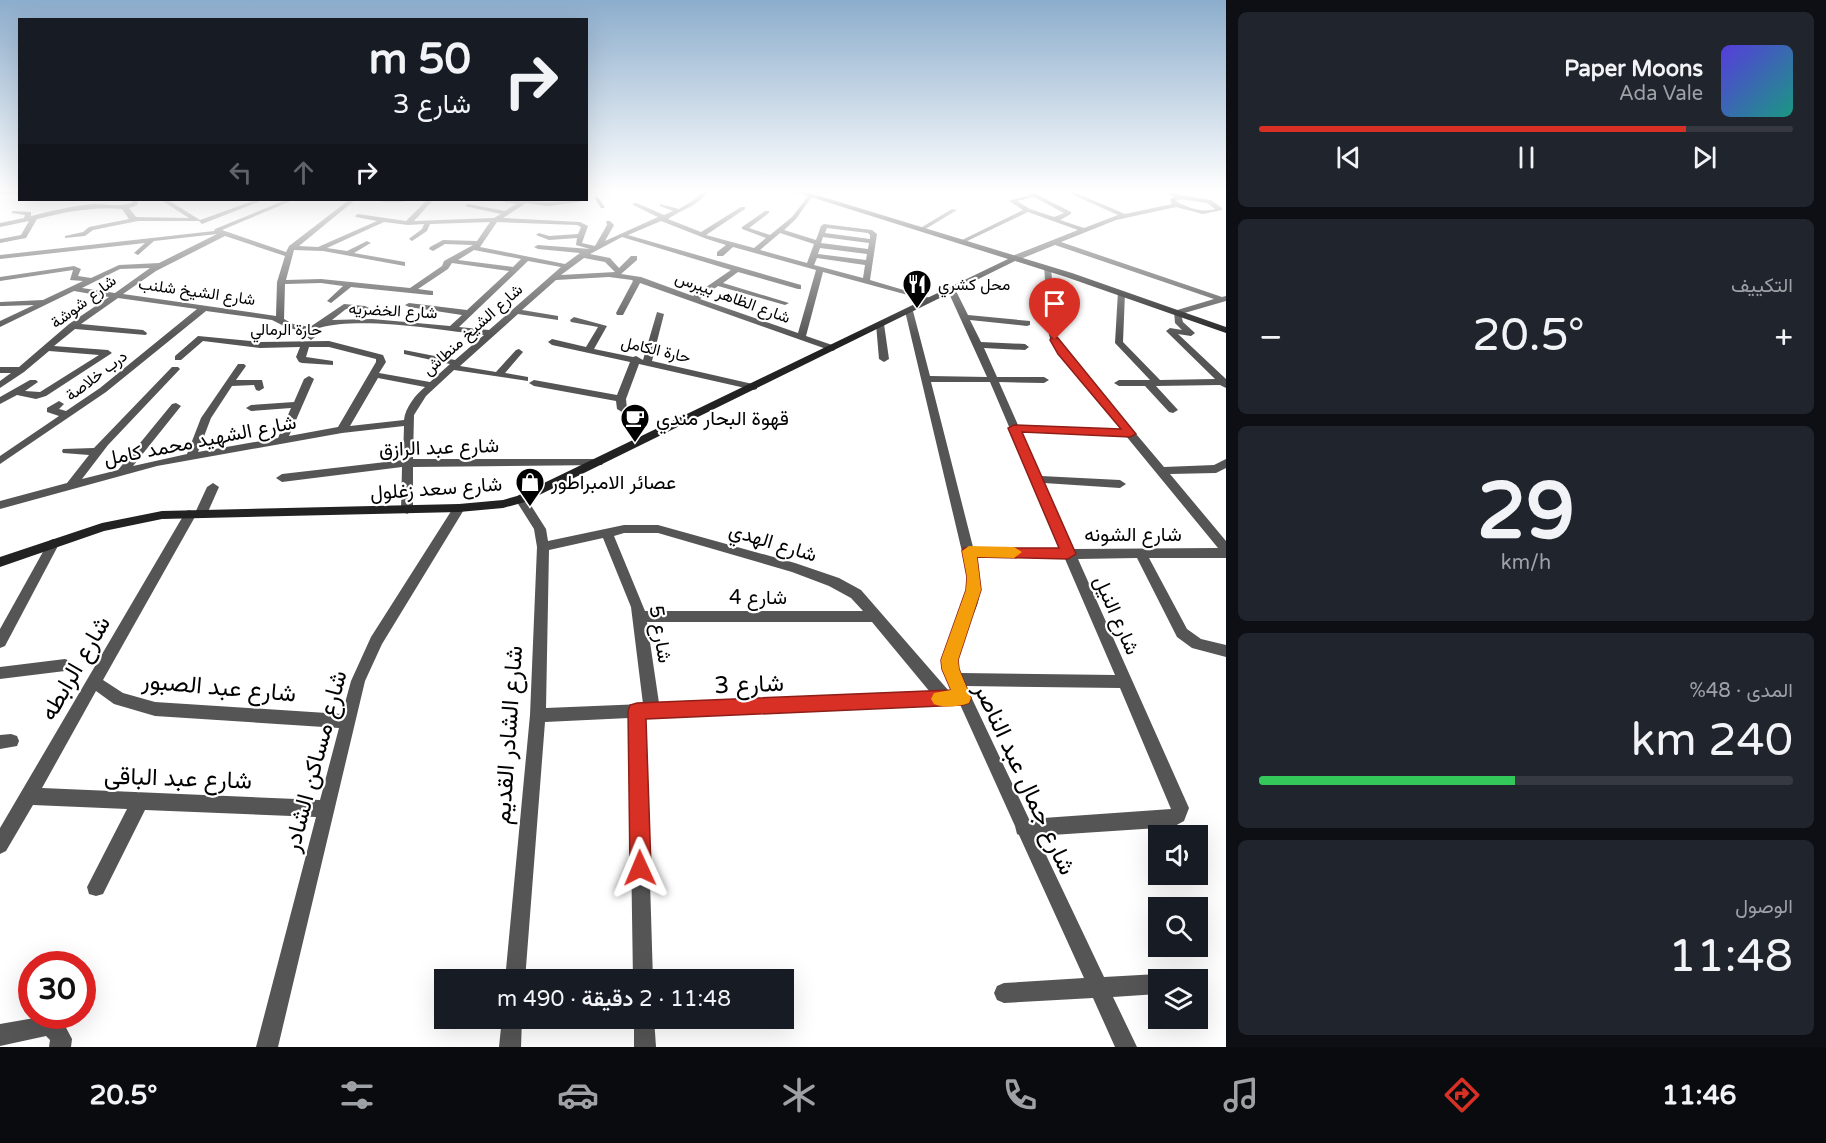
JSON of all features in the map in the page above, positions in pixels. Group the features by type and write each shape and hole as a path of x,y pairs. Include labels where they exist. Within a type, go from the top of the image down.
{"street":[{"path":"0,257 162,239"},
{"name":"شارع شوشة","path":"0,386 72,326 116,294 157,265 207,239"},
{"path":"240,239 288,255"},
{"path":"280,319 281,282 288,255 292,248 303,239"},
{"path":"323,251 346,239"},
{"path":"411,291 445,267 447,263 477,245 482,239"},
{"path":"580,239 578,244 606,260 617,273 634,258"},
{"path":"591,250 600,239"},
{"name":"شارع الشيخ منطاش","path":"407,510 409,415 416,400 566,266 613,239"},
{"path":"634,239 798,287"},
{"path":"714,239 930,299"},
{"path":"755,251 770,239"},
{"path":"803,239 818,244 871,252"},
{"path":"810,266 820,239"},
{"path":"849,239 872,242"},
{"path":"866,281 872,239"},
{"path":"950,239 1047,268 1226,330"},
{"path":"961,242 968,239"},
{"name":"شارع سعد زغلول","path":"0,562 133,520 196,514 459,508 503,504 521,499 1015,258 1062,239"},
{"path":"138,253 152,240"},
{"path":"433,249 443,242 477,245 566,266"},
{"path":"1054,242 1224,298"},
{"path":"347,256 367,243"},
{"path":"720,254 732,244"},
{"path":"538,247 591,250"},
{"path":"292,248 402,264"},
{"path":"777,257 783,250"},
{"path":"383,261 394,251"},
{"path":"31,274 41,253"},
{"path":"813,255 869,263"},
{"path":"452,329 527,258"},
{"path":"453,261 515,270"},
{"path":"0,324 123,266 157,265"},
{"path":"0,279 76,268 73,278 92,280"},
{"path":"801,337 820,268"},
{"path":"1047,268 1053,335 1057,346 1226,551"},
{"path":"694,299 737,269"},
{"name":"شارع الظاهر بيبرس","path":"552,278 617,273 832,348"},
{"path":"620,313 638,279"},
{"path":"281,282 321,281 430,293"},
{"path":"716,284 785,303"},
{"path":"331,301 348,285"},
{"name":"شارع الشيخ شلنب","path":"74,289 280,319 291,326 312,330"},
{"name":"شارع النيل","path":"951,289 978,345 1068,554 1178,799 1178,815 1173,819 1023,828"},
{"path":"23,303 32,293"},
{"path":"1121,293 1119,343 1173,410"},
{"path":"1177,313 1224,298"},
{"path":"3,304 47,301"},
{"path":"409,304 469,313"},
{"path":"324,322 344,306 365,308"},
{"name":"درب خلاصة","path":"0,461 127,372 204,307"},
{"path":"514,311 555,318"},
{"name":"شارع جمال عبد الناصر","path":"909,311 974,571 974,590 951,652 951,669 1126,1047"},
{"path":"1177,313 1179,324 1192,332 1174,330 1170,332 1225,383"},
{"path":"647,362 660,314"},
{"path":"589,349 609,316"},
{"path":"964,317 1027,323"},
{"path":"574,320 603,326"},
{"name":"شارع الخضريه","path":"312,330 324,322 400,324 489,333"},
{"path":"880,324 884,359"},
{"path":"72,326 143,333"},
{"path":"312,330 301,357 302,360 330,363"},
{"name":"حارة الرمالي","path":"178,358 201,338 260,345 329,344 380,357 381,362 373,376"},
{"name":"حارة الكامل","path":"552,342 754,387"},
{"path":"978,345 1024,347"},
{"path":"16,392 36,396 44,394 108,353 47,348"},
{"path":"407,352 621,404 636,360"},
{"path":"498,375 519,352"},
{"path":"191,458 206,418 241,366"},
{"path":"71,486 98,452 175,369"},
{"path":"0,370 21,370"},
{"path":"342,430 373,376 380,374 432,385"},
{"path":"282,441 309,379"},
{"path":"927,379 1044,381"},
{"path":"0,401 33,382"},
{"path":"229,384 259,382 259,388"},
{"path":"1119,383 1225,383"},
{"path":"59,404 51,410 68,415"},
{"path":"251,408 297,405"},
{"path":"123,471 176,406"},
{"name":"شارع الشهيد محمد كامل","path":"0,505 123,471 342,430 409,422"},
{"path":"1014,428 1130,434"},
{"path":"67,452 98,452"},
{"name":"شارع عبد الرازق","path":"282,478 408,463 598,463"},
{"path":"1161,471 1216,469 1226,463"},
{"path":"1036,479 1120,484"},
{"name":"شارع الرابطه","path":"0,845 93,681 213,487"},
{"name":"شارع الشادر القديم","path":"516,969 538,715 543,547 540,529 521,499"},
{"name":"شارع مساكن الشادر","path":"267,1047 358,681 376,641 459,508"},
{"name":"شارع الهدي","path":"543,547 632,528 658,529 795,568 849,590 944,698"},
{"name":"شارع 5","path":"607,533 641,616 644,711 643,969"},
{"path":"0,642 24,603 52,544"},
{"name":"شارع الشونه","path":"969,551 1068,554 1226,551"},
{"path":"1141,554 1178,627 1189,639 1206,648 1226,651"},
{"name":"شارع 4","path":"641,616 874,617"},
{"path":"0,673 65,665"},
{"path":"954,679 1125,682"},
{"name":"شارع عبد الصبور","path":"93,681 119,699 155,709 347,721"},
{"name":"شارع 3","path":"538,715 963,698"},
{"name":"شارع عبد الباقى","path":"28,796 326,809"},
{"path":"96,887 141,801"},
{"path":"1004,993 1148,984"},
{"path":"0,1035 46,1026 56,1029 61,1039 60,1047"},
{"path":"510,1047 511,1029"},
{"path":"644,1029 645,1047"}],"slow traffic":[{"path":"940,699 963,698 954,679 950,660 974,590 973,565 969,551 1014,552"}],"place":[{"name":"محل كشري","path":"917,310"},
{"name":"قهوة البحار مندي","path":"635,444"},
{"name":"عصائر الامبراطور","path":"530,508"}],"route":[{"path":"640,868 637,711 963,698 954,679 950,660 974,590 973,565 969,551 1068,554 1014,428 1130,434 1057,346 1055,340"}]}
